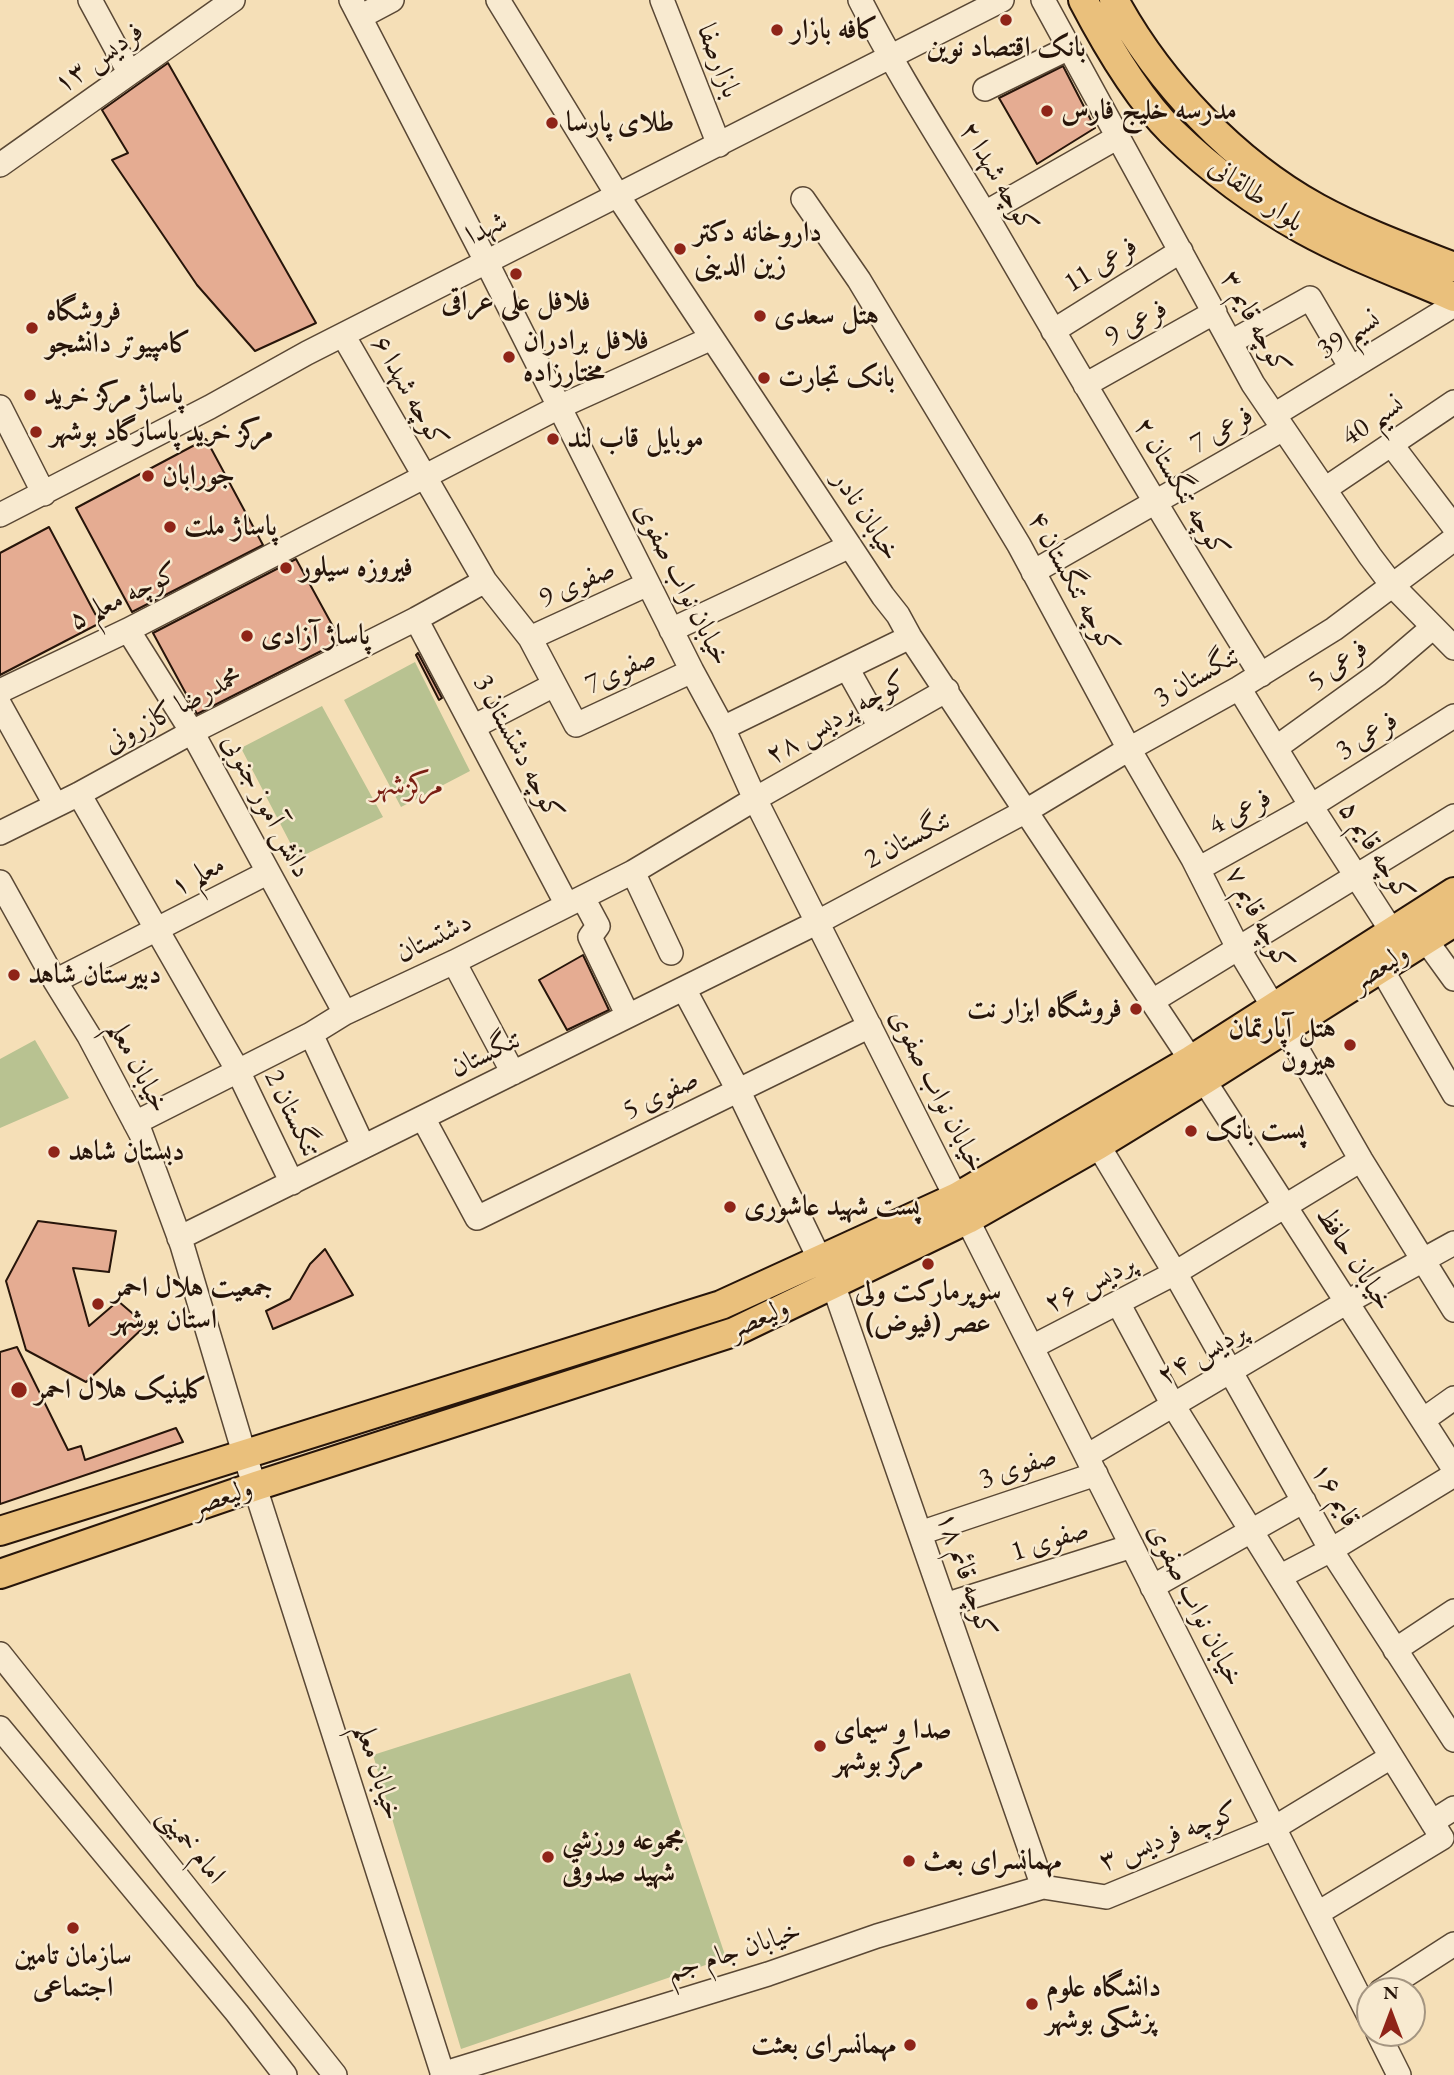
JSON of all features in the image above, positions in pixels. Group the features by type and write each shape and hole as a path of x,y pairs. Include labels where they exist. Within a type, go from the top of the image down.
{"main road":[{"name":"بلوار طالقانی","path":"1083,0 1101,34 1136,87 1171,131 1210,164 1254,198 1304,230 1454,297"},
{"name":"بلوار طالقانی","path":"1114,0 1124,18 1192,109 1227,143 1268,176 1315,207 1349,224 1454,267"},
{"name":"ولیعصر","path":"962,1208 1198,1070 1279,1018 1391,930 1454,892"},
{"name":"ولیعصر","path":"1279,1018 1381,968 1454,922"},
{"name":"ولیعصر","path":"0,1531 826,1272 1098,1145 1198,1070"},
{"name":"ولیعصر","path":"0,1574 256,1486 734,1332 826,1272"},
{"path":"629,1334 638,1363"}],"street":[{"path":"90,0 130,72"},
{"name":"فردیس ۱۳","path":"0,165 233,0"},
{"path":"355,9 392,0"},
{"name":"خیابان نادر","path":"498,0 618,196 1198,1070"},
{"name":"بازارصفا","path":"662,0 719,145"},
{"name":"کوچه شهدا ۲","path":"860,0 890,58 1053,331"},
{"name":"شهدا","path":"0,514 44,494 343,335 1002,0"},
{"name":"کوچه قایم ۳","path":"1042,0 1253,384 1392,585 1454,648"},
{"name":"خیابان نواب صفوی","path":"355,9 723,729 755,799 1274,1828 1318,1913 1356,1977"},
{"path":"985,89 1069,48"},
{"path":"985,214 1118,137"},
{"name":"کوچه تنگستان ۴","path":"803,199 859,280 1019,545 1129,749 1196,864"},
{"name":"فرعی 11","path":"1053,331 1181,251"},
{"path":"1231,342 1310,298 1350,368"},
{"name":"نسیم 39","path":"1279,422 1350,368 1454,305"},
{"name":"فرعی 9","path":"1085,385 1214,312"},
{"name":"کوچه تنگستان ۲","path":"1053,331 1154,503 1261,675"},
{"name":"کوچه شهدا ۶","path":"343,335 485,581 530,638 576,725"},
{"name":"کوچه معلم ۵","path":"0,691 128,630 559,407 712,338"},
{"path":"0,407 44,494"},
{"name":"نسیم 40","path":"1325,489 1391,444 1452,409"},
{"name":"فرعی 7","path":"1033,572 1154,503 1279,422"},
{"path":"1391,444 1454,527"},
{"path":"1392,585 1454,539"},
{"path":"671,630 850,546"},
{"name":"محمدرضا کازرونی","path":"0,833 485,581"},
{"name":"صفوی 9","path":"530,638 648,584"},
{"name":"تنگستان 3","path":"1026,811 1261,675 1334,629 1392,585"},
{"name":"کوچه دشتستان 3","path":"416,619 473,727 575,901 598,926 590,937 628,1016"},
{"name":"فرعی 5","path":"1277,747 1377,675 1432,628"},
{"name":"دانش آموز جنوبی","path":"128,630 192,732 345,1013"},
{"path":"723,729 910,636"},
{"path":"848,668 880,727"},
{"name":"صفوی7","path":"576,725 692,670"},
{"path":"473,727 554,685"},
{"name":"کوچه قایم ۵","path":"1239,688 1391,930"},
{"name":"کوچه پردیس ۲۸","path":"755,799 947,690"},
{"path":"0,705 55,804"},
{"name":"فرعی 3","path":"1311,806 1454,716"},
{"name":"تنگستان 2","path":"79,794 238,1070 292,1183"},
{"name":"دشتستان","path":"135,1123 311,1034 345,1013 454,962 633,872 755,799"},
{"name":"فرعی 4","path":"1196,864 1311,806"},
{"name":"تنگستان 2","path":"818,922 1026,811"},
{"path":"1162,995 1454,816"},
{"name":"کوچه قایم ۷","path":"1196,864 1238,947 1361,1160 1454,1310"},
{"path":"633,872 671,953"},
{"name":"معلم ۱","path":"55,981 267,873"},
{"name":"خیابان معلم","path":"0,881 89,1036 135,1123 179,1238 244,1453 443,2075"},
{"name":"تنگستان","path":"179,1238 818,922"},
{"path":"1425,939 1454,979"},
{"path":"454,962 513,1073"},
{"path":"1381,968 1448,1067 1454,1094"},
{"name":"کوچه قائم ۱۸","path":"684,989 738,1090 826,1272 1043,1886"},
{"name":"صفوی 5","path":"423,1118 477,1218 870,1026"},
{"path":"311,1034 363,1146"},
{"name":"خیابان حافظ","path":"1198,1070 1454,1469"},
{"name":"قایم ۱۶","path":"1098,1145 1175,1273 1331,1550 1454,1740"},
{"name":"پردیس ۲۶","path":"1032,1347 1175,1273 1361,1160"},
{"name":"پردیس ۲۴","path":"1091,1465 1173,1405 1454,1242"},
{"path":"1118,1303 1173,1405 1391,1757 1443,1833"},
{"path":"1423,1420 1454,1398"},
{"name":"صفوی 3","path":"920,1533 1091,1465"},
{"path":"1281,1576 1331,1550 1454,1475"},
{"path":"1152,1587 1304,1501"},
{"name":"صفوی 1","path":"945,1605 1132,1546"},
{"path":"1395,1650 1454,1611"},
{"name":"امام خمینی","path":"0,1654 335,2075"},
{"path":"0,1728 237,2013 285,2075"},
{"name":"کوچه فردیس ۳","path":"1043,1886 1106,1897 1274,1828 1391,1757"},
{"path":"1318,1913 1443,1833 1454,1808"},
{"name":"خیابان جام جم","path":"443,2075 768,1974 877,1936 1043,1886"},
{"path":"1407,1977 1454,1944"},
{"path":"1385,2047 1399,2075"}],"green space":[{"path":"415,662 470,771 401,807 344,700"},
{"path":"322,706 383,817 298,858 241,748"},
{"path":"35,1040 69,1098 0,1128 0,1059"},
{"name":"مجموعه ورزشی شهید صدوقی","path":"630,1673 726,1958 461,2049 373,1755"}],"building":[{"path":"168,63 316,323 255,351 197,285 112,160 128,153 102,110"},
{"name":"مدرسه خلیج فارس","path":"1063,66 1095,128 1037,164 999,98"},
{"name":"پاساژ ملت","path":"206,439 263,545 132,612 76,508"},
{"path":"49,527 100,623 0,675 0,553"},
{"name":"پاساژ آزادی","path":"296,559 341,641 197,714 153,633"},
{"path":"418,653 442,698 439,700 416,655"},
{"path":"583,955 609,1010 567,1030 539,980"},
{"path":"38,1221 116,1231 109,1272 73,1268 89,1326 118,1301 146,1325 86,1382 26,1350 6,1281"},
{"path":"325,1249 353,1295 273,1329 266,1311 290,1299 310,1264"},
{"name":"کلینیک هلال احمر","path":"17,1347 68,1450 81,1446 85,1460 176,1428 183,1442 0,1504 0,1352"}],"place":[{"name":"بانک اقتصاد نوین","path":"1006,20"},
{"name":"کافه بازار","path":"777,30"},
{"name":"مدرسه خلیج فارس","path":"1047,111"},
{"name":"طلای پارسا","path":"552,123"},
{"name":"داروخانه دکتر زین الدینی","path":"680,249"},
{"name":"فلافل علی عراقی","path":"516,274"},
{"name":"هتل سعدی","path":"760,316"},
{"name":"فروشگاه کامپیوتر دانشجو","path":"32,328"},
{"name":"فلافل برادران مختارزاده","path":"509,357"},
{"name":"بانک تجارت","path":"764,378"},
{"name":"پاساژ مرکز خرید","path":"30,395"},
{"name":"مرکز خرید پاسارگاد بوشهر","path":"36,432"},
{"name":"موبایل قاب لند","path":"553,439"},
{"name":"جورابان","path":"148,476"},
{"name":"پاساژ ملت","path":"170,527"},
{"name":"فیروزه سیلور","path":"286,568"},
{"name":"پاساژ آزادی","path":"247,636"},
{"name":"دبیرستان شاهد","path":"14,975"},
{"name":"فروشگاه ابزار نت","path":"1136,1009"},
{"name":"هتل آپارتمان هیرون","path":"1350,1045"},
{"name":"پست بانک","path":"1191,1131"},
{"name":"دبستان شاهد","path":"54,1152"},
{"name":"پست شهید عاشوری","path":"730,1207"},
{"name":"سوپرمارکت ولی عصر (فیوض)","path":"928,1264"},
{"name":"جمعیت هلال احمر استان بوشهر","path":"98,1304"},
{"name":"کلینیک هلال احمر","path":"19,1390"},
{"name":"صدا و سیمای مرکز بوشهر","path":"820,1746"},
{"name":"مجموعه ورزشی شهید صدوقی","path":"548,1857"},
{"name":"مهمانسرای بعث","path":"909,1861"},
{"name":"سازمان تامین اجتماعی","path":"73,1928"},
{"name":"دانشگاه علوم پزشکی بوشهر","path":"1032,2004"},
{"name":"مهمانسرای بعثت","path":"910,2045"}],"district":[{"name":"مرکزشهر","path":"407,786"}]}
